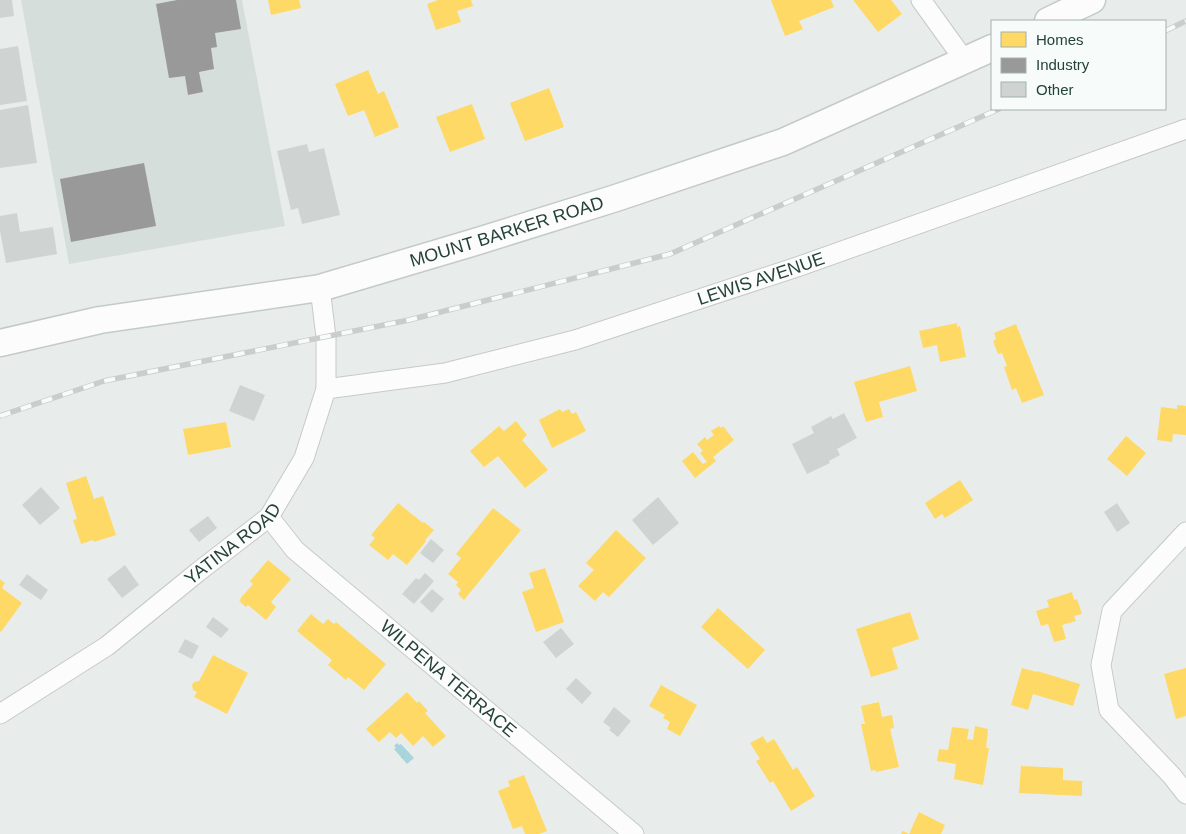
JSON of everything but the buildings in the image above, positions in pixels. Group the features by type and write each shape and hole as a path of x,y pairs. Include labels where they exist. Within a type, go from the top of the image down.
{"main road":[{"path":"1050,20 1092,0"},
{"name":"MOUNT BARKER ROAD","path":"0,344 100,320 320,288 626,195 783,142 991,48"}],"street":[{"path":"921,0 965,61"},
{"name":"LEWIS AVENUE","path":"326,389 446,373 575,340 797,267 1186,129"},
{"name":"YATINA ROAD","path":"0,714 107,646 269,517 304,458 326,389 326,338 320,288"},
{"name":"WILPENA TERRACE","path":"269,517 295,550 634,834"},
{"path":"1186,532 1112,611 1101,665 1109,710 1172,776 1186,794"}],"shaded area":[{"path":"21,0 242,0 285,226 69,264"}],"water":[{"path":"397,743 401,744 414,758 407,764 394,749"}],"railway":[{"path":"1166,31 1186,21"},
{"path":"0,416 104,381 409,320 670,254 997,110"}]}
